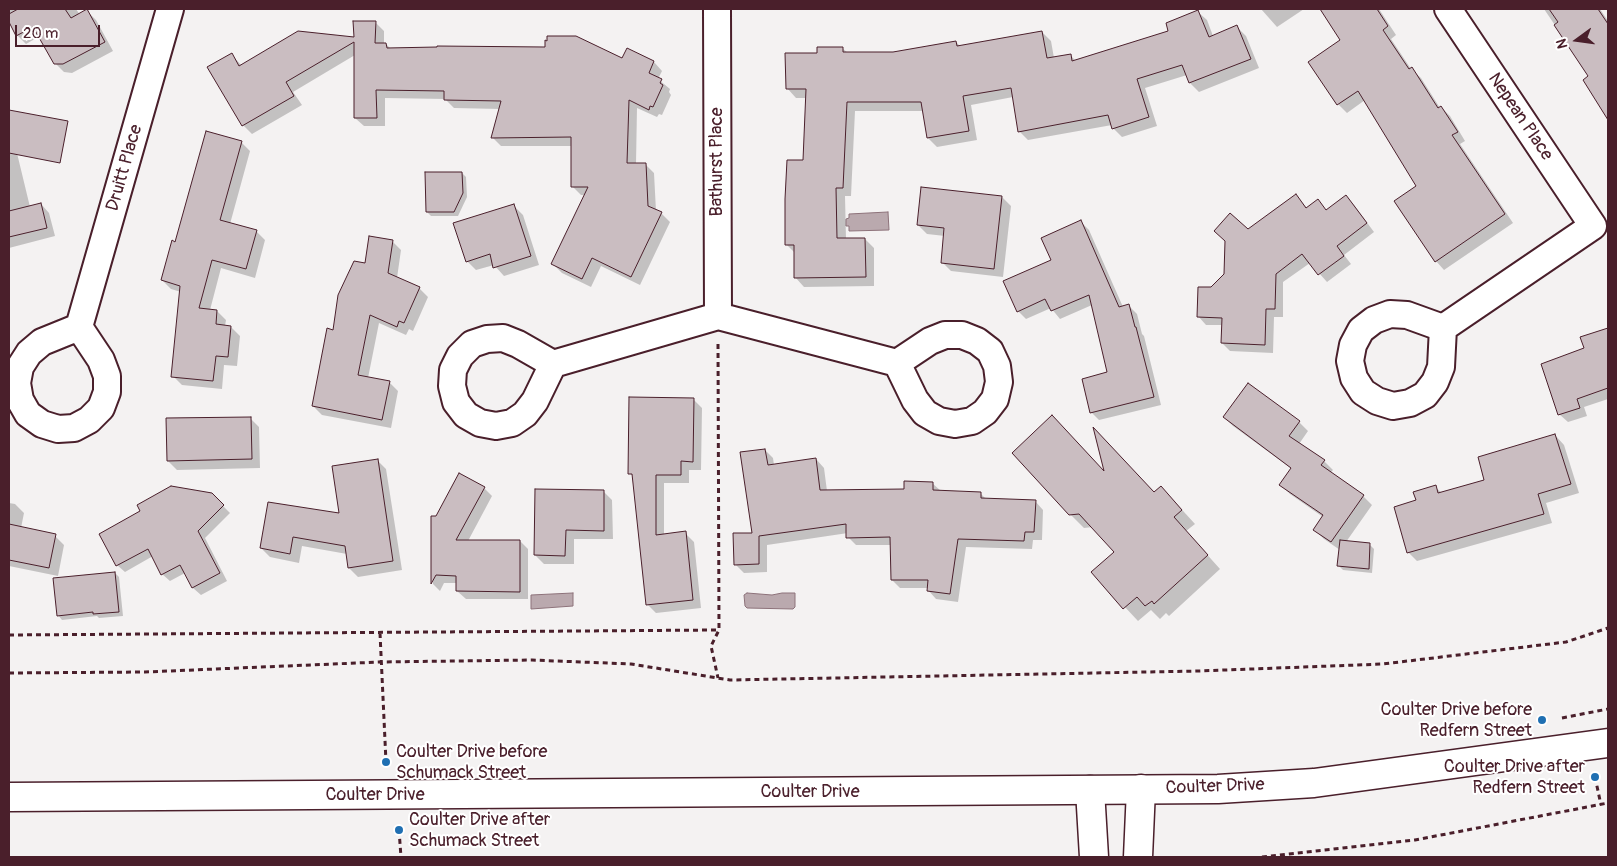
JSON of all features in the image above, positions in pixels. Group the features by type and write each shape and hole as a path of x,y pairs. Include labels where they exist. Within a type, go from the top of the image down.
{"main road":[{"name":"Coulter Drive","path":"9,797 1218,790 1314,783 1608,743"},
{"path":"1138,857 1141,789"},
{"path":"1090,790 1094,857"}],"street":[{"name":"Druitt Place","path":"79,327 170,9"},
{"name":"Bathurst Place","path":"717,9 718,316"},
{"name":"Nepean Place","path":"1442,328 1600,225 1448,9"},
{"path":"553,364 718,316 898,363"}],"path":[{"path":"718,316 719,630 711,646 718,678"},
{"path":"9,673 145,672 380,662 532,660 632,664 730,680 1189,671 1383,664 1566,642 1608,628"},
{"path":"9,635 719,630"},
{"path":"380,633 386,762"},
{"path":"1556,720 1608,709"},
{"path":"1595,777 1601,805"},
{"path":"1262,857 1415,840 1608,803"},
{"path":"399,830 401,857"}],"shaded area":[{"path":"888,212 889,230 849,231 849,226 846,226 846,219 849,218 849,214"},
{"path":"573,593 573,606 531,609 531,595"},
{"path":"747,593 772,595 795,593 795,607 793,609 747,608 744,595"}],"building":[{"path":"18,9 65,9 71,18 87,9 105,42 63,64 54,64 33,27 16,36 9,22 9,14"},
{"path":"1320,9 1377,9 1388,26 1383,30 1409,69 1412,67 1438,108 1441,106 1458,132 1452,135 1505,214 1435,262 1394,201 1416,186 1358,91 1337,105 1308,62 1340,40"},
{"path":"1549,9 1598,9 1608,24 1608,120 1583,80 1588,76 1554,25 1558,22"},
{"path":"1198,10 1209,37 1237,25 1251,59 1189,83 1182,65 1137,79 1149,117 1112,129 1108,115 1018,132 1011,88 963,96 969,131 927,138 921,102 847,102 843,188 836,188 837,238 865,238 866,277 794,278 794,245 785,245 787,160 803,160 806,89 786,89 785,53 817,53 817,47 843,47 843,52 893,52 956,41 957,46 1042,31 1047,58 1071,54 1072,61 1168,31 1166,23"},
{"path":"353,21 376,21 375,43 386,43 387,48 437,46 545,47 547,36 576,36 622,58 627,48 654,61 649,73 662,79 660,83 663,85 653,107 650,106 649,110 629,100 627,163 646,163 648,206 662,212 631,277 592,258 582,279 551,264 588,187 571,187 571,137 491,138 501,101 444,100 444,91 376,90 377,118 354,118 354,42 286,82 294,96 242,126 207,67 232,53 239,66 298,31 354,37"},
{"path":"9,110 68,121 60,163 9,153"},
{"path":"206,131 242,141 220,220 257,230 246,269 212,260 199,308 217,310 216,324 231,326 228,357 216,356 213,381 171,377 180,286 161,280 172,240 175,242"},
{"path":"425,172 462,172 463,193 454,212 426,212"},
{"path":"921,187 1002,196 994,269 941,263 944,228 917,225"},
{"path":"1296,194 1306,208 1318,199 1326,210 1346,195 1367,223 1337,246 1344,256 1318,275 1302,254 1276,274 1275,309 1266,309 1265,345 1221,343 1222,318 1197,317 1198,287 1211,287 1224,274 1225,241 1214,231 1230,213 1248,229"},
{"path":"41,203 47,228 9,237 9,211"},
{"path":"514,204 531,256 493,268 490,254 466,262 453,223"},
{"path":"1081,220 1119,307 1129,304 1154,397 1090,413 1082,379 1107,372 1089,295 1051,311 1045,299 1017,312 1003,281 1051,260 1041,238"},
{"path":"369,236 393,240 388,273 420,287 404,323 399,321 397,327 370,315 358,375 390,381 382,420 312,406 327,328 333,330 338,295 354,261 365,263"},
{"path":"1608,328 1608,388 1577,399 1580,408 1558,415 1541,364 1584,348 1580,337"},
{"path":"1248,383 1300,421 1289,436 1325,460 1321,465 1364,495 1331,542 1313,530 1323,515 1279,485 1291,468 1223,417"},
{"path":"629,397 694,398 693,462 681,461 681,475 656,475 656,535 686,531 693,600 646,605 632,474 628,474"},
{"path":"1052,415 1104,471 1093,427 1154,492 1161,486 1182,510 1174,517 1208,555 1154,604 1152,601 1145,606 1137,597 1123,609 1091,572 1114,552 1079,514 1069,515 1012,453"},
{"path":"251,417 252,459 167,461 166,418"},
{"path":"1555,434 1571,484 1538,494 1544,514 1407,553 1394,507 1416,500 1413,492 1436,485 1438,493 1484,480 1478,457"},
{"path":"765,449 768,465 816,458 820,490 904,489 904,481 933,482 933,490 981,492 981,498 1036,500 1034,532 1025,532 1024,541 958,539 950,594 927,591 928,580 891,580 890,537 846,538 846,524 759,536 759,564 734,565 733,533 752,533 740,452"},
{"path":"378,459 393,561 348,568 345,546 293,537 290,554 260,548 268,502 339,513 332,466"},
{"path":"459,473 485,487 456,540 520,540 520,592 456,591 456,576 436,575 431,584 431,516 436,516"},
{"path":"171,486 212,493 224,505 198,531 220,573 192,588 180,565 161,575 148,549 116,566 99,534 140,511 137,505"},
{"path":"535,489 604,490 604,531 566,530 565,556 534,555"},
{"path":"9,524 56,534 49,568 9,560"},
{"path":"1340,540 1370,543 1369,569 1337,566"},
{"path":"115,572 119,612 93,614 93,612 57,616 53,578"}],"place":[{"name":"Coulter Drive before Redfern Street","path":"1542,720"},
{"name":"Coulter Drive before Schumack Street","path":"386,762"},
{"name":"Coulter Drive after Redfern Street","path":"1595,777"},
{"name":"Coulter Drive after Schumack Street","path":"399,830"}]}
